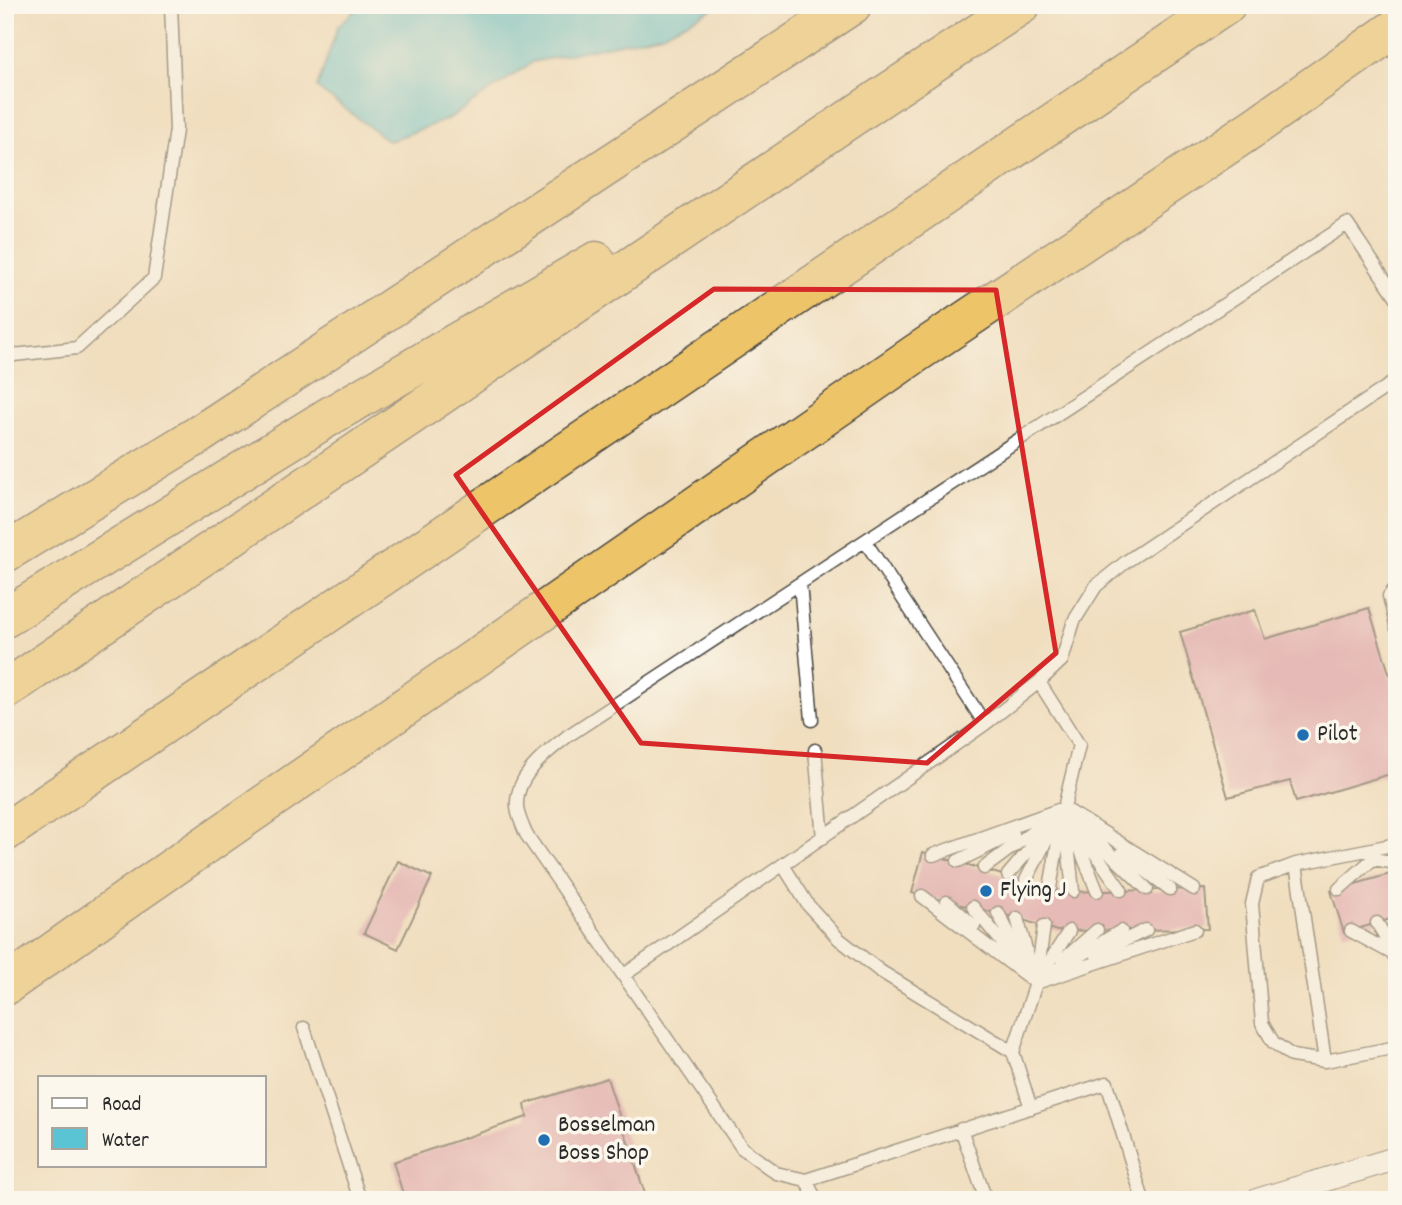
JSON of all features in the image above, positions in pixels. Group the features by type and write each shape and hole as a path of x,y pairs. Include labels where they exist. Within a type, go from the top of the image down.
{"highway":[{"path":"5,553 200,435 852,5"},
{"path":"5,690 1021,5"},
{"path":"5,832 1226,5"},
{"path":"5,986 893,369 1256,126 1397,27"},
{"path":"5,618 330,416 886,94"}],"street":[{"path":"1258,1200 1397,1158"}],"lane":[{"path":"5,356 77,348 154,278 176,130 171,5"},
{"path":"1143,1200 1107,1083 806,1180 776,1173 742,1148 526,834 517,811 521,782 544,755 569,735 1347,224 1397,298"},
{"path":"624,975 985,724 1062,660 1074,621 1096,586 1127,561 1397,380"},
{"path":"865,541 985,724"},
{"path":"800,583 812,720"},
{"path":"1397,586 1389,596 1397,629"},
{"path":"1039,681 1079,745 1064,808 1050,888"},
{"path":"815,750 822,838"},
{"path":"933,855 1064,808"},
{"path":"958,861 1064,808"},
{"path":"984,868 1064,808"},
{"path":"1008,875 1064,808"},
{"path":"1026,880 1064,808"},
{"path":"1064,808 1194,889"},
{"path":"1064,808 1170,889"},
{"path":"1064,808 1147,889"},
{"path":"1064,808 1121,890"},
{"path":"1064,808 1097,891"},
{"path":"1064,808 1073,891"},
{"path":"1397,844 1371,854 1296,864 1258,878 1252,904 1262,1023 1273,1042 1293,1056 1325,1061 1397,1047"},
{"path":"1371,854 1395,868"},
{"path":"1364,882 1371,854"},
{"path":"1339,889 1371,854"},
{"path":"1296,864 1325,1061"},
{"path":"783,865 808,905 839,939 880,971 1013,1052"},
{"path":"922,896 1036,984"},
{"path":"947,902 1036,984"},
{"path":"973,907 1036,984"},
{"path":"998,913 1036,984"},
{"path":"1017,918 1036,984"},
{"path":"1377,923 1397,956"},
{"path":"1031,1108 1013,1052 1036,984 1044,926"},
{"path":"1036,984 1195,929"},
{"path":"1036,984 1097,930"},
{"path":"1036,984 1146,930"},
{"path":"1036,984 1172,930"},
{"path":"1036,984 1069,931"},
{"path":"1036,984 1121,931"},
{"path":"1351,931 1397,956"},
{"path":"304,1028 360,1200"},
{"path":"961,1129 986,1200"},
{"path":"806,1180 816,1200"}],"highlighted area":[{"path":"714,289 996,290 1056,653 927,763 641,743 456,475"}],"water":[{"path":"361,5 720,5 662,34 533,62 448,119 389,141 317,88 338,26"}],"building":[{"name":"Pilot","path":"1369,608 1397,699 1397,772 1296,802 1290,781 1228,797 1180,632 1255,610 1265,639"},
{"name":"Flying J","path":"923,852 1061,892 1205,889 1208,929 1057,931 1017,918 912,893"},
{"path":"398,861 432,877 398,949 364,933"},
{"path":"1397,872 1397,917 1344,933 1331,891"},
{"name":"Bosselman Boss Shop","path":"607,1078 647,1200 405,1200 393,1162 527,1117 525,1104"}],"place":[{"name":"Pilot","path":"1303,735"},
{"name":"Flying J","path":"986,891"},
{"name":"Bosselman Boss Shop","path":"544,1140"}]}
